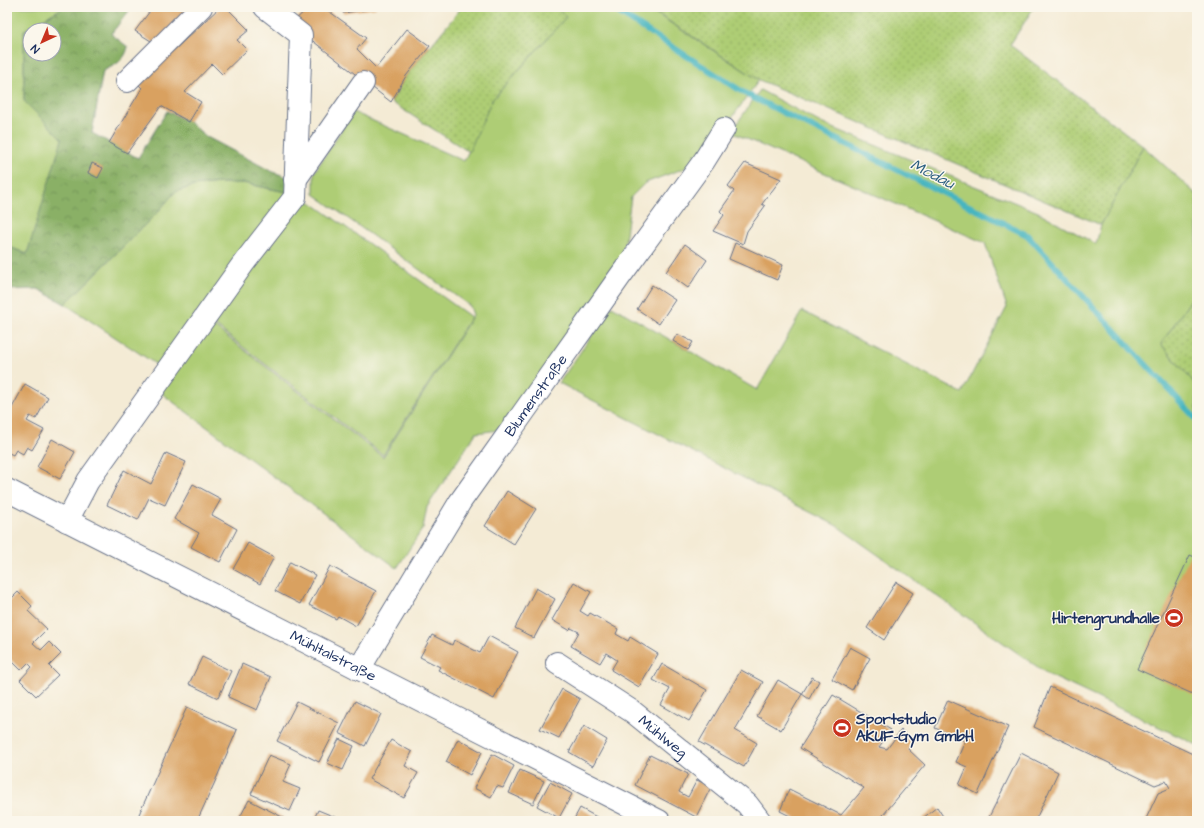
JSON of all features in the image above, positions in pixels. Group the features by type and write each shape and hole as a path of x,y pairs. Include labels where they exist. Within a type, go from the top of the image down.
{"street":[{"path":"127,81 201,7"},
{"path":"68,521 88,481 239,270 295,197 301,34 265,7"},
{"path":"295,180 363,82"},
{"name":"Blumenstraße","path":"359,669 460,502 704,161 724,129"},
{"name":"Mühltalstraße","path":"7,490 659,821"},
{"name":"Mühlweg","path":"557,663 643,720 747,804 760,821"}],"green space":[{"path":"7,7 64,7 38,22 22,22 24,101 63,139 27,254 7,246"},
{"path":"64,7 132,7 111,34 128,47 125,56 122,59 103,71 92,133 138,158 167,111 189,122 207,137 271,171 295,180 291,193 243,183 219,183 194,186 175,192 157,213 65,304 38,289 7,290 7,246 27,254 62,139 24,101 24,62 62,62 62,22 38,22"},
{"path":"462,7 555,7 566,17 492,100 469,152 391,102 406,76"},
{"path":"555,7 646,7 759,80 724,129 704,161 645,183 631,197 622,264 499,430 476,433 427,507 423,528 397,568 157,390 208,322 383,457 473,315 470,306 314,194 314,173 353,112 464,161 492,100 566,17"},
{"path":"647,7 1034,7 1010,45 1143,146 1101,225 759,80"},
{"path":"760,90 821,123 1038,212 1096,244 1101,225 1143,146 1197,195 1197,291 1161,344 1197,386 1197,745 1049,675 837,526 559,383 612,306 757,390 802,311 962,393 1007,307 985,243 731,132"},
{"path":"219,183 243,183 291,193 160,367 65,304 157,213 174,192 194,186"},
{"path":"301,195 471,317 383,455 208,320"},
{"path":"1197,291 1197,386 1161,344"}],"building":[{"path":"153,7 189,7 159,46 135,31"},
{"path":"220,7 226,7 249,30 237,40 247,50 222,74 212,64 185,92 201,102 189,122 161,106 127,153 109,143 142,88 135,81 152,71"},
{"path":"309,7 323,7 366,38 357,49 376,68 407,29 430,46 406,76 391,102 291,24"},
{"path":"342,7 376,7 376,8 343,13"},
{"path":"92,163 103,168 98,178 88,173"},
{"path":"745,163 781,179 762,204 765,206 747,231 743,244 713,231 724,215 720,211 734,191 728,186"},
{"path":"735,243 783,265 777,280 729,259"},
{"path":"685,244 707,260 688,288 666,272"},
{"path":"652,285 675,300 659,324 637,309"},
{"path":"677,334 693,342 688,350 673,341"},
{"path":"25,384 48,397 36,419 30,416 27,421 44,430 32,450 27,447 23,454 16,450 13,455 7,452 7,417"},
{"path":"52,439 75,452 60,479 37,467"},
{"path":"166,453 186,462 165,505 149,498 138,520 107,505 124,470 151,484"},
{"path":"193,484 221,499 212,515 237,529 220,562 191,547 199,533 174,519"},
{"path":"507,491 536,509 514,544 485,526"},
{"path":"248,543 274,557 260,584 233,569"},
{"name":"Hirtengrundhalle","path":"1190,555 1197,558 1197,696 1137,669"},
{"path":"290,562 315,575 300,604 275,591"},
{"path":"330,566 376,591 356,626 338,616 336,619 309,605"},
{"path":"574,582 591,592 580,611 588,616 590,613 618,629 616,634 628,641 630,637 658,654 639,687 611,670 617,660 606,653 600,663 571,646 579,632 571,628 569,630 552,620"},
{"path":"896,582 913,593 884,640 867,628"},
{"path":"536,588 555,599 534,638 515,628"},
{"path":"18,592 32,606 28,611 47,629 33,643 41,650 49,642 61,654 49,666 58,675 36,696 20,680 32,667 28,663 21,670 7,656 7,652 10,649 7,645 7,603"},
{"path":"432,635 452,645 454,640 480,653 489,636 518,652 494,699 438,670 440,667 420,657"},
{"path":"850,647 870,658 852,690 832,679"},
{"path":"202,657 231,671 218,698 189,684"},
{"path":"242,664 271,677 257,710 228,697"},
{"path":"662,664 707,690 689,721 661,705 670,689 653,680"},
{"path":"741,670 763,682 735,730 757,743 744,767 699,742"},
{"path":"812,677 819,681 809,699 802,694"},
{"path":"778,680 802,694 781,730 757,716"},
{"path":"1050,687 1197,756 1196,821 1145,821 1158,793 1170,788 1166,781 1155,785 1034,727"},
{"path":"562,689 580,699 559,738 540,729"},
{"path":"833,695 891,730 879,747 887,749 901,730 914,741 908,749 925,765 878,821 800,821 780,811 789,789 841,815 864,788 800,748"},
{"path":"948,700 1008,727 978,794 959,785 967,767 956,762 965,741 935,728"},
{"path":"355,701 381,714 365,746 339,733"},
{"path":"297,702 339,723 319,762 277,741"},
{"path":"187,707 237,730 214,784 197,821 136,821"},
{"path":"584,726 607,740 593,766 569,752"},
{"path":"339,739 354,746 343,770 327,763"},
{"path":"458,739 482,752 470,775 446,762"},
{"path":"391,740 412,752 405,766 418,773 404,798 369,779"},
{"path":"1021,753 1058,772 1035,821 987,821"},
{"path":"492,754 514,766 503,788 497,786 491,797 474,788"},
{"path":"269,755 291,764 283,782 300,789 290,811 251,794"},
{"path":"650,755 688,774 679,792 688,797 697,780 711,787 696,817 635,785"},
{"path":"520,770 544,781 533,804 509,793"},
{"path":"550,782 572,794 559,818 537,806"},
{"path":"249,800 284,818 283,821 238,821"},
{"path":"937,807 946,821 925,821 923,818"},
{"path":"580,808 604,821 573,821"},
{"path":"318,810 345,821 313,821"}],"waterway":[{"name":"Modau","path":"610,7 746,94 1027,235 1197,420"}],"place":[{"name":"Hirtengrundhalle","path":"1174,618"},
{"name":"Sportstudio AKUF–Gym GmbH","path":"842,728"}]}
